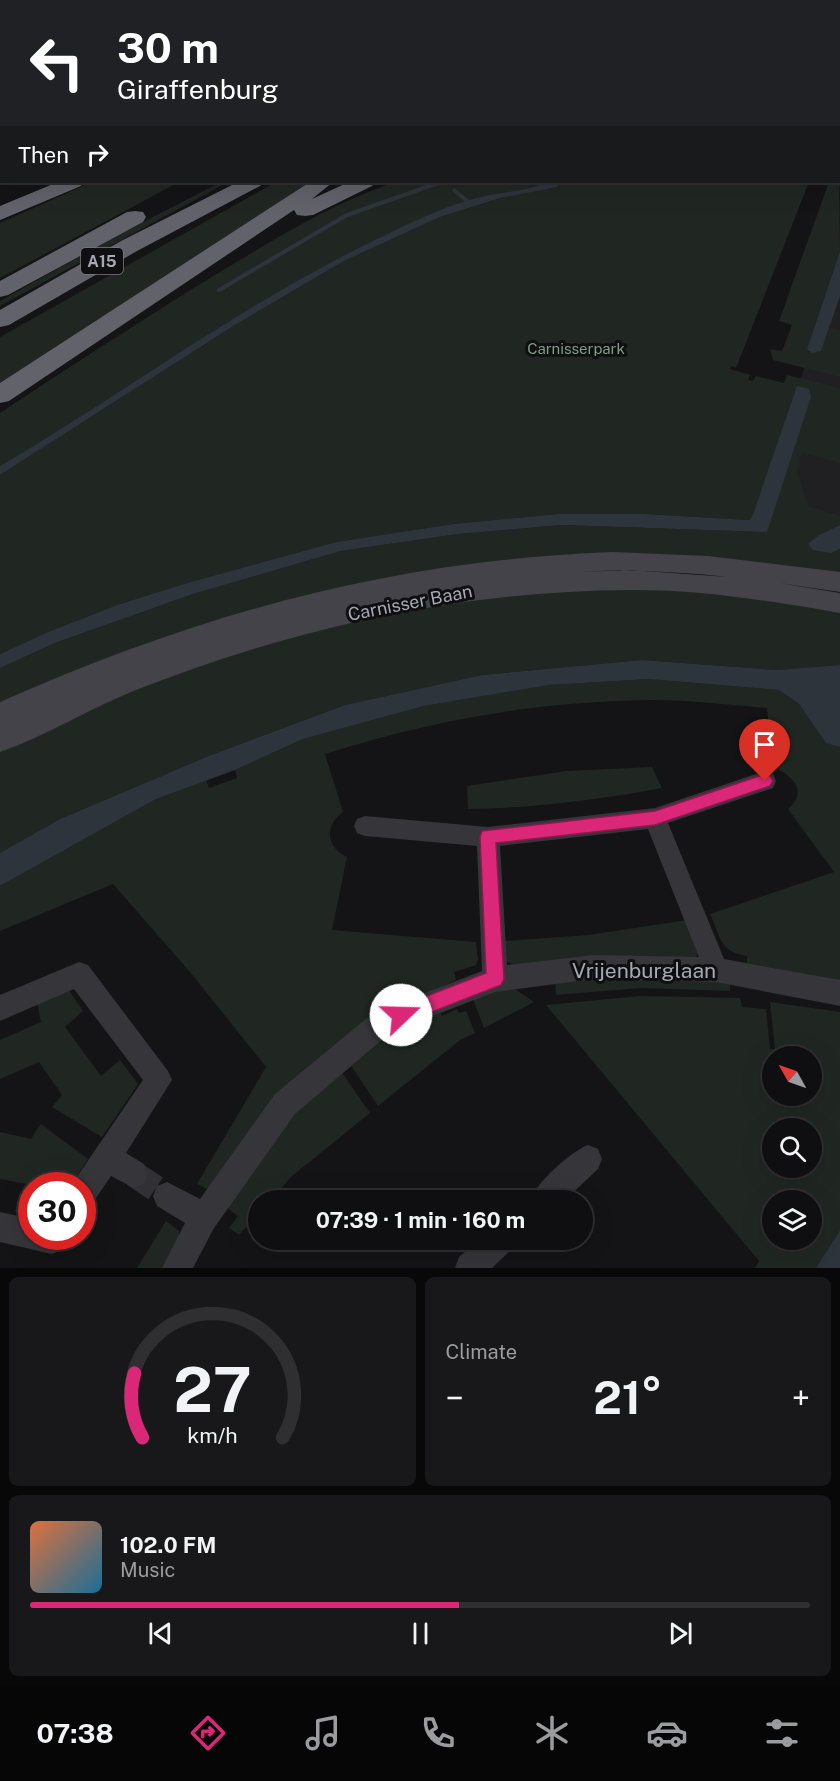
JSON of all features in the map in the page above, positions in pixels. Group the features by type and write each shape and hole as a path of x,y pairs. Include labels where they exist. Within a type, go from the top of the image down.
{"highway":[{"path":"0,198 33,183"},
{"path":"0,214 72,183"},
{"name":"A15","path":"0,320 129,246 251,183"},
{"path":"0,395 132,309 257,223 321,183"},
{"path":"132,309 294,216 363,183"},
{"name":"A15","path":"0,290 153,208"}],"main road":[{"name":"Carnisser Baan","path":"0,715 128,659 193,635 281,608 410,579 518,566 628,561 750,569 840,582"},
{"name":"Carnisser Baan","path":"0,740 126,682 289,627 415,599 523,584 630,580 750,588 840,603"}],"street":[{"path":"365,826 488,837 655,818 765,781"},
{"path":"655,818 716,970"},
{"path":"488,837 495,979"},
{"name":"Vrijenburglaan","path":"177,1268 204,1218 285,1104 382,1022 495,979 594,966 716,970 840,993"},
{"path":"0,1008 79,974 159,1080 96,1173"},
{"path":"107,1157 134,1174"},
{"path":"555,1190 588,1159"},
{"path":"167,1196 204,1218"},
{"path":"0,1227 18,1231"},
{"path":"470,1268 490,1250"}],"shaded area":[{"path":"558,184 557,187 500,198 440,217 344,261 235,325 0,475 0,466 225,324 316,271 418,219 476,198 541,185"},
{"path":"840,251 840,296 821,351 812,353 807,349"},
{"path":"840,256 840,525 782,551 749,540"},
{"path":"797,386 809,389 811,397 767,532 562,525 458,534 341,551 193,594 55,643 0,668 0,654 117,605 336,542 453,524 559,514 645,514 749,520 753,515"},
{"path":"840,525 840,549 831,553 813,550 808,544 819,535"},
{"path":"642,660 776,670 840,665 840,747 826,743 799,704 779,690 649,679 549,685 424,706 303,739 235,770 156,799 0,886 0,853 60,819 211,755 345,705 482,675"},
{"path":"840,1230 840,1268 816,1268"}],"green space":[{"path":"90,183 177,183 0,278 0,223"},
{"path":"219,183 226,183 0,306 0,301 122,233"},
{"path":"274,183 315,183 0,385 0,337"},
{"path":"392,183 545,183 473,199 417,220 364,246 225,324 0,466 0,413 143,320 270,242 331,209"},
{"name":"Carnisserpark","path":"809,183 736,368 731,366 730,369 750,375 748,380 753,381 756,376 784,383 787,375 840,388 840,463 802,453 797,471 808,506 840,516 840,525 819,535 831,553 840,549 840,576 679,555 580,554 422,572 302,597 0,712 0,668 55,643 193,594 341,551 458,534 562,525 766,532 753,515 749,520 645,514 559,514 453,524 336,542 117,605 0,654 0,475 235,325 344,261 440,217 500,198 558,184"},
{"path":"829,183 839,183 840,251 807,349 819,353 830,328 840,330 840,377 773,360 770,349 782,351 792,325 779,321"},
{"path":"628,583 840,607 840,665 776,670 642,660 482,675 345,705 211,755 60,819 0,853 0,747 212,657 415,603"},
{"path":"649,679 779,690 799,704 826,742 840,747 840,981 747,963 747,956 731,951 722,942 710,914 834,872 788,809 797,796 796,784 786,774 773,767 767,708 682,701 611,701 569,704 487,715 406,731 325,754 343,812 330,830 331,842 340,853 347,857 332,930 476,942 478,960 476,965 454,972 456,980 390,1010 209,1190 197,1184 266,1067 190,972 113,884 0,931 0,886 156,799 206,780 209,788 237,778 235,770 303,739 424,706 549,685"},
{"path":"652,767 662,788 565,803 468,809 467,786 566,771"},
{"path":"687,920 700,952 695,958 582,957 512,965 504,959 503,941 589,935"},
{"path":"580,976 730,981 730,991 641,988 556,995 555,980"},
{"path":"509,985 534,1002 484,1028 472,996"},
{"path":"68,989 83,1011 65,1027 101,1076 120,1060 138,1084 102,1137 52,1107 62,1095 39,1062 0,1079 0,1040 41,1022 37,1002"},
{"path":"640,996 740,998 742,1007 766,1009 770,1046 762,1046 762,1106 822,1106 822,1046 775,1046 770,1002 840,1012 840,1230 816,1268 755,1268 759,1261 546,1005"},
{"path":"438,1008 442,1016 457,1009 459,1013 466,1011 475,1033 460,1040 378,1106 348,1061 409,1022"},
{"path":"339,1068 370,1113 292,1176 280,1190 248,1190 248,1225 239,1235 229,1228 238,1216 227,1208 305,1100"},
{"path":"41,1124 88,1159 80,1172 18,1172 18,1182 0,1179 0,1132 31,1139"},
{"path":"166,1221 179,1231 179,1243 165,1268 137,1268"}],"waterway":[{"path":"219,290 347,215 438,183"},
{"path":"454,190 467,201"}],"tunnel":[{"path":"134,1174 167,1196"}],"route":[{"path":"401,1015 495,979 488,837 655,818 765,781"}]}
